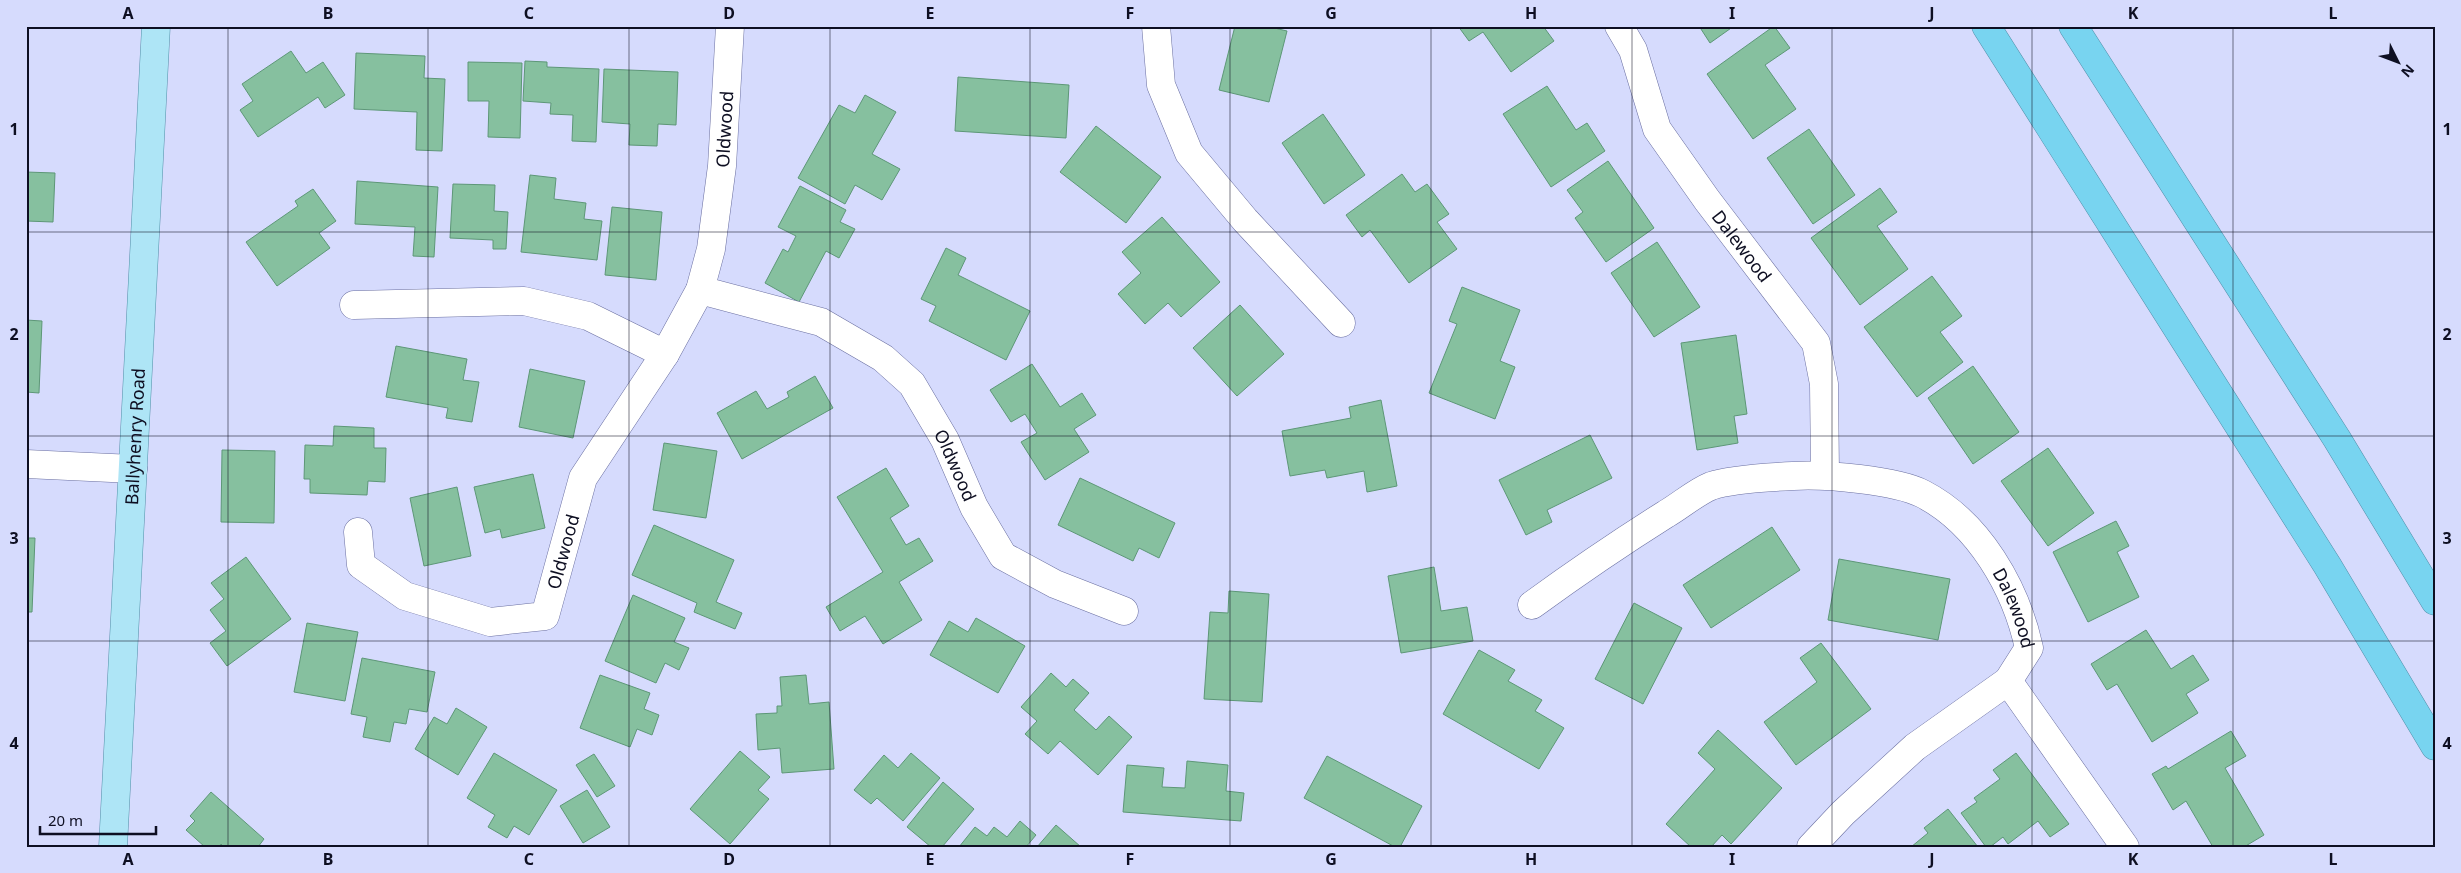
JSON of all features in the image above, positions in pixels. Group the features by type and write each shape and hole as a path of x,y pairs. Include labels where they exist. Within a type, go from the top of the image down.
{"highway":[{"path":"1986,26 2316,548 2435,746"},
{"path":"2073,26 2337,439 2435,601"}],"main road":[{"name":"Ballyhenry Road","path":"113,847 156,26"}],"street":[{"name":"Oldwood","path":"358,532 361,565 404,596 490,622 545,616 583,478 665,354 700,290 711,250 722,166 730,26"},
{"path":"1156,26 1161,85 1189,153 1245,220 1341,323"},
{"name":"Dalewood","path":"1619,26 1633,50 1657,129 1707,200 1816,343 1824,384 1825,474"},
{"name":"Oldwood","path":"700,290 821,322 883,358 912,384 945,440 974,507 1003,556 1055,584 1124,611"},
{"path":"354,305 524,302 588,316 665,354"},
{"path":"26,464 132,469"},
{"name":"Dalewood","path":"1532,605 1604,553 1711,486 1769,477 1825,474 1894,486 1923,494 1964,524 2001,572 2024,627 2029,648 2008,680 1915,747 1843,813 1811,847"},
{"path":"2008,680 2125,847"}],"building":[{"path":"1235,26 1266,26 1287,31 1269,102 1219,90"},
{"path":"1458,26 1543,26 1554,41 1511,72 1483,32 1469,41"},
{"path":"1699,26 1734,26 1710,43"},
{"path":"1774,26 1790,48 1765,65 1796,109 1753,139 1707,74"},
{"path":"291,51 306,73 323,62 345,95 325,108 318,97 258,137 240,110 253,101 242,84"},
{"path":"356,53 425,56 424,78 445,79 442,151 416,150 417,112 354,109"},
{"path":"525,61 547,62 547,67 599,69 596,142 572,141 573,115 550,114 551,103 523,101"},
{"path":"468,62 522,63 520,138 488,137 489,101 468,101"},
{"path":"604,69 678,72 676,125 658,124 657,146 629,145 630,124 602,122"},
{"path":"958,77 1069,85 1066,138 955,131"},
{"path":"1547,86 1576,130 1587,123 1605,151 1551,187 1503,114"},
{"path":"865,95 896,112 872,154 900,169 882,200 855,185 845,204 798,178 839,105 855,113"},
{"path":"1323,114 1365,175 1324,204 1282,143"},
{"path":"1096,126 1161,177 1126,223 1060,172"},
{"path":"1809,129 1855,195 1813,224 1767,158"},
{"path":"1608,161 1654,228 1606,262 1575,218 1583,212 1567,190"},
{"path":"26,172 55,173 53,222 26,221"},
{"path":"1402,174 1415,192 1427,184 1449,214 1437,222 1457,249 1409,283 1370,230 1362,237 1346,215"},
{"path":"530,175 556,178 554,199 586,203 584,219 602,221 597,260 521,252"},
{"path":"357,181 438,187 434,257 413,256 415,227 355,224"},
{"path":"453,184 495,185 494,211 508,212 506,249 493,249 493,240 450,238"},
{"path":"800,186 846,210 840,222 855,229 839,258 826,251 799,302 765,283 783,249 788,252 796,236 778,227"},
{"path":"1880,188 1897,212 1877,226 1908,269 1860,305 1811,238"},
{"path":"313,189 336,221 319,233 330,248 277,286 246,242 298,206 295,201"},
{"path":"612,207 662,212 656,280 605,275"},
{"path":"1162,217 1220,282 1181,317 1168,303 1145,324 1118,294 1141,273 1122,252"},
{"path":"1657,242 1700,307 1654,337 1611,273"},
{"path":"946,248 966,258 958,275 1030,311 1006,360 929,321 936,306 921,299"},
{"path":"1932,276 1962,316 1940,332 1963,362 1917,397 1864,327"},
{"path":"1462,287 1520,310 1500,361 1515,367 1495,419 1429,393 1457,324 1449,321"},
{"path":"1240,305 1284,354 1237,396 1193,348"},
{"path":"26,320 42,321 39,393 26,392"},
{"path":"1736,335 1747,414 1734,416 1738,443 1697,450 1681,343"},
{"path":"396,346 467,359 463,380 479,382 472,422 446,418 448,408 386,397"},
{"path":"1032,364 1060,407 1082,393 1096,415 1074,429 1089,452 1045,480 1021,442 1037,433 1025,414 1011,422 990,390"},
{"path":"1973,366 2019,432 1973,464 1928,398"},
{"path":"530,369 585,381 573,438 519,427"},
{"path":"815,376 833,408 742,459 717,413 756,391 767,409 789,397 787,392"},
{"path":"1381,400 1397,486 1367,492 1364,471 1327,478 1325,470 1290,476 1282,431 1351,418 1349,407"},
{"path":"334,426 374,428 374,448 386,448 385,482 368,481 367,495 310,493 310,479 304,479 305,445 333,446"},
{"path":"1590,435 1612,478 1547,510 1552,522 1526,535 1499,480"},
{"path":"664,443 717,451 706,518 653,510"},
{"path":"2048,448 2094,513 2048,546 2001,481"},
{"path":"222,450 275,451 274,523 221,522"},
{"path":"886,468 909,506 890,518 906,545 919,538 933,561 899,582 922,620 883,644 865,616 840,631 826,607 883,572 837,497"},
{"path":"533,474 545,528 502,538 500,529 485,533 474,487"},
{"path":"1080,478 1175,523 1159,558 1139,548 1133,561 1058,525"},
{"path":"457,487 471,556 424,566 410,498"},
{"path":"2116,521 2129,546 2117,552 2139,597 2088,622 2053,552"},
{"path":"654,525 734,560 716,602 742,613 735,629 694,612 697,603 632,575"},
{"path":"1772,527 1800,570 1711,628 1683,585"},
{"path":"26,538 35,538 32,612 26,612"},
{"path":"246,557 291,619 227,666 210,643 226,631 210,610 224,599 211,583"},
{"path":"1839,559 1950,579 1938,640 1828,620"},
{"path":"1434,567 1441,611 1467,607 1473,641 1401,653 1388,576"},
{"path":"1229,591 1269,594 1262,702 1204,699 1210,612 1228,613"},
{"path":"633,595 685,618 674,642 689,648 679,670 665,663 656,683 605,661"},
{"path":"1634,603 1682,628 1643,704 1595,679"},
{"path":"976,618 1025,646 998,693 930,655 949,621 968,632"},
{"path":"307,623 358,632 345,701 294,692"},
{"path":"2146,630 2171,669 2193,655 2209,680 2186,694 2198,713 2152,742 2117,684 2107,690 2091,664"},
{"path":"1821,643 1871,709 1796,765 1764,722 1817,682 1800,658"},
{"path":"1479,650 1515,670 1508,681 1542,700 1535,711 1564,728 1539,769 1443,714"},
{"path":"362,658 435,672 427,712 409,709 406,724 394,722 390,742 363,737 367,717 351,714"},
{"path":"1051,673 1066,687 1073,679 1089,693 1074,710 1096,730 1109,716 1132,737 1098,775 1060,741 1048,754 1025,734 1037,721 1021,707"},
{"path":"600,675 650,693 644,709 659,715 652,735 637,729 630,747 580,728"},
{"path":"806,675 809,704 829,702 834,769 782,773 780,748 758,750 756,714 777,713 777,706 782,706 780,677"},
{"path":"456,708 487,727 458,775 415,749 434,717 447,724"},
{"path":"1718,730 1782,788 1731,844 1722,835 1711,847 1691,847 1666,824 1715,769 1698,753"},
{"path":"2231,731 2246,756 2225,768 2264,835 2244,847 2213,847 2186,801 2173,810 2152,774 2166,766 2168,769"},
{"path":"740,751 770,777 758,790 769,799 730,844 690,809"},
{"path":"494,753 557,790 529,835 514,826 507,838 488,827 495,815 467,798"},
{"path":"911,753 940,778 903,821 877,798 871,804 854,790 884,755 898,768"},
{"path":"2016,753 2069,824 2050,837 2038,821 2008,844 2003,837 1990,847 1986,847 1961,813 1977,802 1974,798 2000,779 1993,770"},
{"path":"594,754 615,786 597,797 576,765"},
{"path":"1327,756 1422,806 1400,847 1395,847 1304,798"},
{"path":"1187,761 1228,765 1226,791 1244,793 1241,821 1123,812 1127,765 1164,768 1162,787 1185,788"},
{"path":"943,782 974,809 942,847 931,847 907,827"},
{"path":"587,790 610,827 583,843 560,806"},
{"path":"211,792 264,839 258,847 224,847 221,844 219,847 205,847 186,830 195,821 190,816"},
{"path":"1948,809 1978,847 1911,847 1928,833 1924,828"},
{"path":"1020,821 1036,835 1026,847 959,847 975,827 987,836 994,827 1007,837"},
{"path":"1056,825 1081,847 1037,847"}]}
